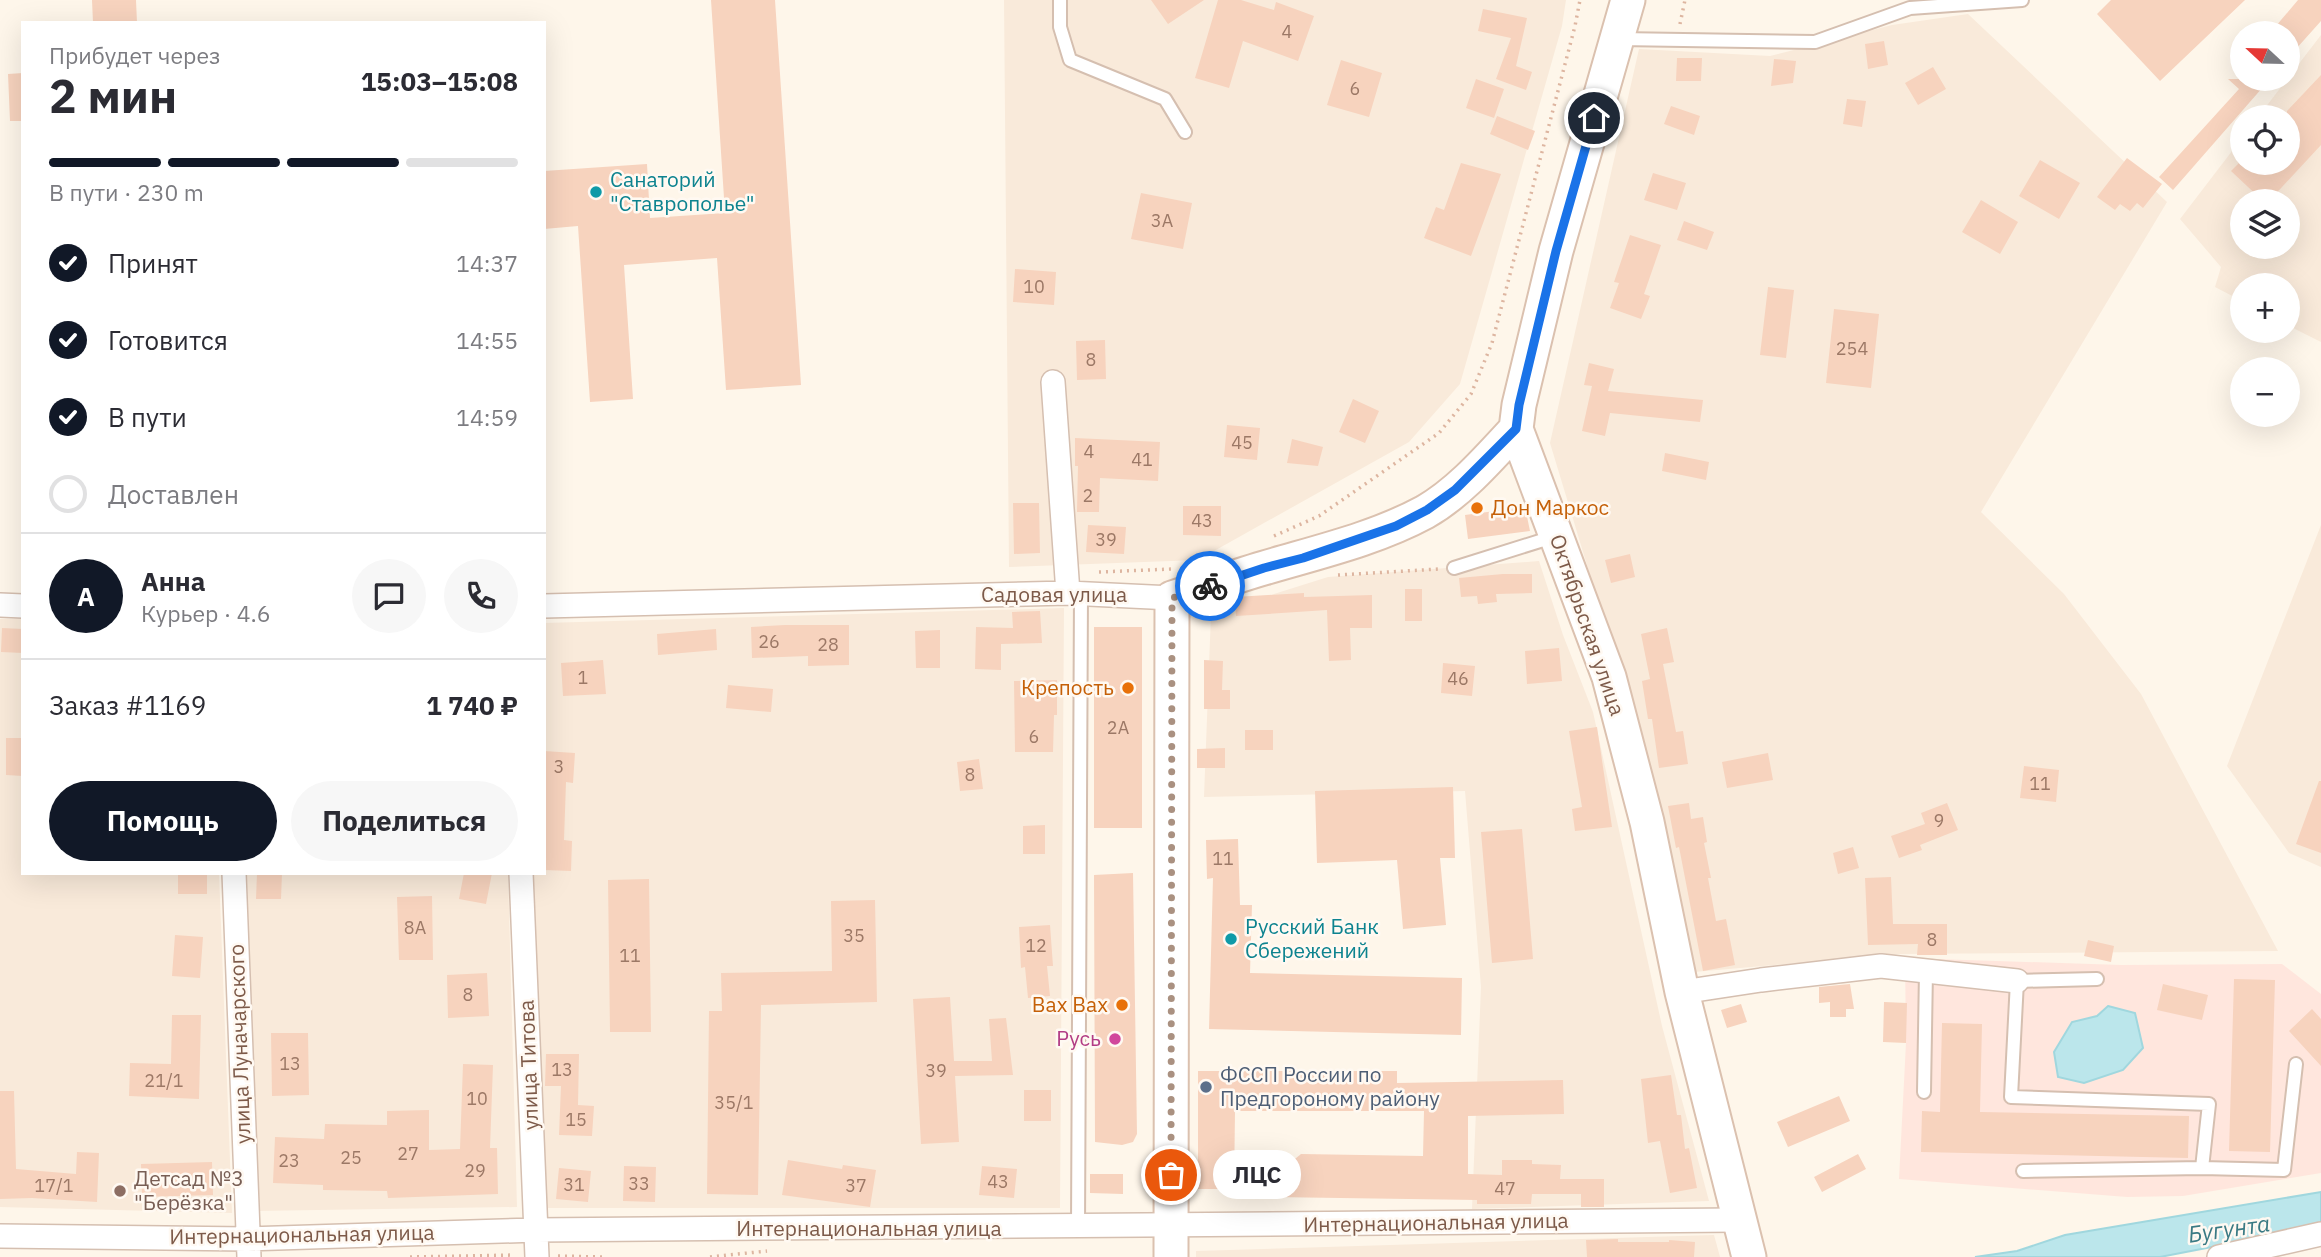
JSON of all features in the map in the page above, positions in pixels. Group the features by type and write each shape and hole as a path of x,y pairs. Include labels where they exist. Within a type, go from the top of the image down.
{"main road":[{"path":"1516,429 1519,405 1556,251 1628,0"},
{"name":"Октябрьская улица","path":"1516,429 1609,677 1647,822 1682,992 1749,1257"},
{"name":"Садовая улица","path":"1173,584 1264,568 1303,558 1396,526 1417,516 1455,490 1516,429"},
{"path":"1171,1242 1173,584"}],"street":[{"path":"1053,382 1072,586"},
{"name":"Садовая улица","path":"546,606 1173,584"},
{"path":"0,605 21,606"},
{"name":"улица Луначарского","path":"234,875 248,1248"},
{"name":"улица Титова","path":"521,875 537,1256"},
{"path":"1682,992 1881,966 2017,981"},
{"name":"Интернациональная улица","path":"0,1236 248,1248 536,1230 1079,1227 1171,1242 1738,1220"},
{"path":"2219,1257 2321,1234"}],"lane":[{"path":"1060,0 1060,27 1070,60 1165,99 1185,132"},
{"path":"1618,39 1815,41 1910,8 2022,0"},
{"path":"1454,568 1557,536"},
{"path":"1072,586 1079,1227"},
{"path":"1924,1092 1926,971"},
{"path":"2097,979 2017,981 2011,1097 2209,1104 2202,1168"},
{"path":"2023,1171 2202,1168 2284,1170 2296,1063"}],"path":[{"path":"1272,537 1319,516 1439,433 1471,394 1492,343 1580,0"},
{"path":"1677,40 1685,0"},
{"path":"1326,576 1454,568"},
{"path":"1072,586 1173,584"},
{"path":"410,1257 602,1257"}],"shaded area":[{"path":"1004,0 1566,0 1562,26 1460,384 1409,442 1198,560 1009,567"},
{"path":"1968,14 2167,202 1981,512 2064,594 2141,694 2278,951 1900,954 1694,972 1633,717 1550,443 1639,49 1770,56 1892,25"},
{"path":"2321,35 2321,342 2300,332 2300,273 2230,273 2230,295 2215,287 2221,267 2180,219 2230,154 2230,175 2300,175 2300,105 2267,105 2278,91 2300,91 2300,62"},
{"path":"2321,525 2321,867 2289,853 2227,766"},
{"path":"1539,561 1563,635 1593,712 1662,1026 1709,1201 1472,1209 1481,987 1465,791 1204,797 1211,614 1328,577"},
{"path":"1064,608 1060,1208 546,1208 533,875 546,875 546,623"},
{"path":"0,619 21,619 21,875 219,875 232,1213 0,1207"},
{"path":"247,875 508,875 517,1207 254,1211"},
{"path":"1905,958 2121,965 2282,964 2321,994 2321,1173 2183,1196 2127,1197 1899,1179 1906,1043"},
{"path":"1714,1235 1720,1257 1196,1257 1196,1251"}],"water":[{"path":"2108,1006 2135,1013 2143,1048 2123,1070 2084,1083 2058,1077 2054,1052 2072,1022 2097,1016"},
{"name":"Бугунта","path":"2321,1192 2321,1232 2217,1246 2160,1257 1975,1257 2017,1251 2065,1235"}],"building":[{"path":"92,0 136,0 137,21 93,21"},
{"name":"Санаторий \"Ставрополье\"","path":"711,0 775,0 801,385 726,390 717,258 624,265 633,399 590,402 578,226 546,229 546,171 647,164 650,218 725,213"},
{"path":"1151,0 1204,0 1168,24"},
{"path":"1218,0 1241,0 1274,10 1276,2 1314,16 1298,61 1243,41 1229,88 1195,78"},
{"path":"2111,0 2245,0 2160,81 2097,14"},
{"path":"2298,0 2321,0 2321,21 2300,44 2300,21 2280,21"},
{"path":"1483,9 1527,18 1516,66 1532,72 1526,90 1496,79 1511,38 1478,31"},
{"path":"1884,41 1888,65 1868,69 1865,44"},
{"path":"1677,58 1702,58 1701,81 1676,81"},
{"path":"1774,59 1796,61 1793,83 1771,86"},
{"path":"1341,60 1382,73 1369,117 1327,105"},
{"path":"1933,67 1946,89 1918,105 1905,83"},
{"path":"21,73 21,121 10,121 8,74"},
{"path":"2321,75 2321,145 2300,168 2300,105 2293,105"},
{"path":"1476,79 1504,89 1494,118 1466,108"},
{"path":"2237,91 2260,91 2247,105 2230,105 2230,125 2173,190 2159,177"},
{"path":"1847,99 1866,101 1862,127 1843,124"},
{"path":"1671,106 1700,116 1694,135 1664,124"},
{"path":"1497,116 1535,131 1528,150 1490,134"},
{"path":"2127,158 2162,184 2143,208 2137,203 2130,211 2120,204 2115,210 2097,197"},
{"path":"2040,160 2080,183 2059,219 2019,196"},
{"path":"1461,163 1501,174 1471,256 1424,238 1436,207 1444,210"},
{"path":"1653,173 1686,183 1677,210 1644,200"},
{"path":"2235,175 2293,175 2280,189 2250,189"},
{"path":"1141,193 1192,203 1183,249 1131,239"},
{"path":"1981,200 2018,222 2000,254 1962,232"},
{"path":"1684,221 1714,232 1707,250 1677,240"},
{"path":"1630,235 1661,245 1644,294 1650,296 1641,319 1610,308 1619,283 1614,282"},
{"path":"1015,269 1056,272 1054,305 1013,302"},
{"path":"1768,287 1794,290 1786,358 1760,355"},
{"path":"1834,309 1879,314 1871,388 1826,383"},
{"path":"1105,340 1106,379 1077,380 1076,341"},
{"path":"1589,363 1614,369 1608,391 1703,400 1700,422 1610,413 1605,436 1582,431 1592,386 1584,385"},
{"path":"1353,399 1379,411 1365,443 1339,432"},
{"path":"1227,425 1260,428 1257,460 1224,457"},
{"path":"1075,438 1160,442 1158,481 1100,478 1099,512 1077,512 1078,466 1075,466"},
{"path":"1292,439 1323,447 1318,466 1287,463"},
{"path":"1665,453 1709,462 1706,480 1662,471"},
{"path":"1013,503 1039,503 1040,553 1014,554"},
{"path":"1183,506 1221,506 1221,536 1183,535"},
{"path":"1525,507 1530,531 1468,539 1465,515"},
{"path":"1088,525 1126,527 1124,554 1086,552"},
{"path":"1630,554 1635,577 1611,583 1605,560"},
{"path":"1532,574 1532,593 1496,594 1497,602 1478,604 1477,596 1461,597 1459,578"},
{"path":"1405,589 1422,589 1422,621 1405,621"},
{"path":"1304,593 1304,597 1372,595 1372,628 1350,628 1351,660 1329,661 1327,610 1236,616 1235,597"},
{"path":"1040,611 1042,643 1001,644 1001,670 975,669 976,627 1013,628 1012,612"},
{"path":"849,625 849,665 808,666 808,656 752,658 751,627"},
{"path":"1094,627 1142,627 1142,828 1094,828"},
{"path":"2,628 21,629 21,653 1,652"},
{"path":"1667,628 1674,662 1663,664 1676,732 1683,731 1688,764 1659,768 1652,719 1648,719 1642,681 1650,679 1641,634"},
{"path":"716,629 717,650 658,655 657,634"},
{"path":"940,630 940,668 916,668 915,631"},
{"path":"1559,648 1562,681 1527,684 1525,651"},
{"path":"603,660 606,694 563,696 561,663"},
{"path":"1204,660 1223,661 1222,690 1230,690 1230,709 1204,709"},
{"path":"1443,663 1475,666 1472,696 1441,693"},
{"path":"1057,680 1053,752 1015,752 1014,681"},
{"path":"728,685 773,689 771,712 726,708"},
{"path":"1597,727 1612,827 1575,831 1572,809 1582,807 1569,731"},
{"path":"1245,730 1273,730 1273,750 1245,750"},
{"path":"6,738 21,738 21,776 6,775"},
{"path":"1225,748 1225,768 1197,768 1197,749"},
{"path":"546,751 575,753 573,783 566,782 564,840 572,841 571,871 546,870"},
{"path":"1768,753 1773,780 1727,788 1722,762"},
{"path":"979,759 983,789 960,791 957,762"},
{"path":"2024,766 2059,770 2056,802 2020,798"},
{"path":"2321,781 2321,853 2296,844"},
{"path":"1453,787 1455,858 1440,858 1446,925 1403,929 1397,860 1317,863 1315,791"},
{"path":"1689,803 1691,819 1703,817 1707,842 1704,843 1711,878 1708,878 1716,921 1726,919 1735,965 1703,971 1679,847 1676,848 1668,806"},
{"path":"1947,803 1958,830 1920,845 1922,850 1899,858 1891,836 1925,824 1921,813"},
{"path":"1045,825 1045,854 1023,854 1023,826"},
{"path":"1522,829 1533,959 1492,963 1481,832"},
{"path":"1238,839 1240,905 1252,905 1250,973 1462,978 1461,1035 1209,1029 1213,878 1207,879 1206,840"},
{"path":"1853,847 1859,868 1838,874 1833,853"},
{"name":"Русь","path":"1133,873 1137,1134 1133,1142 1122,1145 1095,1142 1094,875"},
{"path":"178,875 207,875 207,894 178,894"},
{"path":"257,875 282,875 281,899 256,899"},
{"path":"464,875 492,875 486,904 459,899"},
{"path":"1891,877 1893,924 1947,924 1947,955 1917,955 1918,944 1868,945 1865,878"},
{"path":"649,879 651,1032 610,1032 608,880"},
{"path":"432,896 433,960 399,960 397,897"},
{"path":"875,900 877,1002 761,1005 758,1195 707,1194 709,1011 722,1011 721,973 832,971 831,901"},
{"path":"1050,925 1053,966 1047,966 1050,996 1028,998 1025,967 1021,968 1019,927"},
{"path":"175,935 203,937 200,978 172,976"},
{"path":"2088,940 2114,946 2111,962 2084,956"},
{"path":"487,973 489,1016 448,1018 447,975"},
{"path":"2234,979 2275,980 2270,1152 2229,1151"},
{"path":"1850,984 1854,1009 1846,1009 1846,1017 1830,1017 1830,1002 1819,1003 1819,987"},
{"path":"2163,984 2208,995 2202,1020 2157,1010"},
{"path":"950,997 954,1061 992,1061 989,1019 1006,1018 1013,1075 955,1076 959,1142 921,1144 913,999"},
{"path":"1884,1002 1907,1003 1906,1043 1883,1042"},
{"path":"1741,1004 1747,1022 1727,1028 1721,1010"},
{"path":"2312,1009 2321,1019 2321,1066 2289,1031"},
{"path":"172,1015 201,1015 199,1099 129,1096 130,1063 171,1064"},
{"path":"1942,1023 1982,1024 1980,1112 2189,1116 2188,1158 1921,1152 1922,1111 1940,1112"},
{"path":"271,1033 308,1033 309,1095 272,1096"},
{"path":"546,1054 579,1054 578,1105 594,1106 592,1136 559,1135 561,1086 545,1086"},
{"path":"463,1064 493,1065 490,1148 497,1148 498,1194 388,1198 387,1191 323,1190 323,1185 273,1183 275,1137 324,1139 325,1124 387,1125 387,1111 429,1110 429,1150 460,1149"},
{"path":"1198,1071 1397,1071 1397,1083 1563,1080 1564,1114 1468,1116 1468,1174 1502,1175 1502,1160 1532,1160 1532,1164 1561,1165 1560,1179 1604,1179 1604,1207 1581,1207 1581,1194 1532,1194 1531,1204 1477,1204 1477,1200 1272,1197 1273,1177 1301,1154 1423,1156 1424,1111 1235,1111 1234,1189 1198,1189"},
{"path":"1671,1075 1677,1115 1681,1115 1685,1149 1689,1148 1697,1188 1670,1193 1660,1141 1648,1143 1641,1079"},
{"path":"1024,1090 1051,1090 1051,1121 1024,1121"},
{"path":"0,1091 14,1091 16,1169 76,1174 77,1152 99,1153 97,1202 0,1199"},
{"path":"1839,1096 1850,1121 1788,1147 1777,1122"},
{"path":"1858,1154 1866,1169 1822,1192 1814,1177"},
{"path":"788,1160 842,1169 843,1165 876,1170 870,1207 782,1195"},
{"path":"212,1162 213,1195 142,1197 141,1164"},
{"path":"624,1166 656,1167 655,1202 623,1201"},
{"path":"982,1166 1017,1169 1014,1198 979,1195"},
{"path":"559,1168 591,1171 588,1202 556,1199"},
{"path":"1090,1174 1123,1174 1123,1194 1090,1193"},
{"path":"1618,1239 1618,1242 1695,1242 1694,1257 1587,1257 1586,1240"}],"way so far":[{"path":"1171,1175 1172,598 1210,586"}],"place":[{"name":"Санаторий \"Ставрополье\"","path":"596,192"},
{"name":"Дон Маркос","path":"1477,508"},
{"name":"Крепость","path":"1128,688"},
{"name":"Русский Банк Сбережений","path":"1231,939"},
{"name":"Вах Вах","path":"1122,1005"},
{"name":"Русь","path":"1115,1039"},
{"name":"ФССП России по Предгороному району","path":"1206,1087"},
{"name":"ЛЦС","path":"1171,1175"},
{"name":"Детсад №3 \"Берёзка\"","path":"120,1191"}],"route":[{"path":"1210,586 1396,526 1427,510 1455,490 1516,429 1519,405 1556,251 1594,118"}]}
